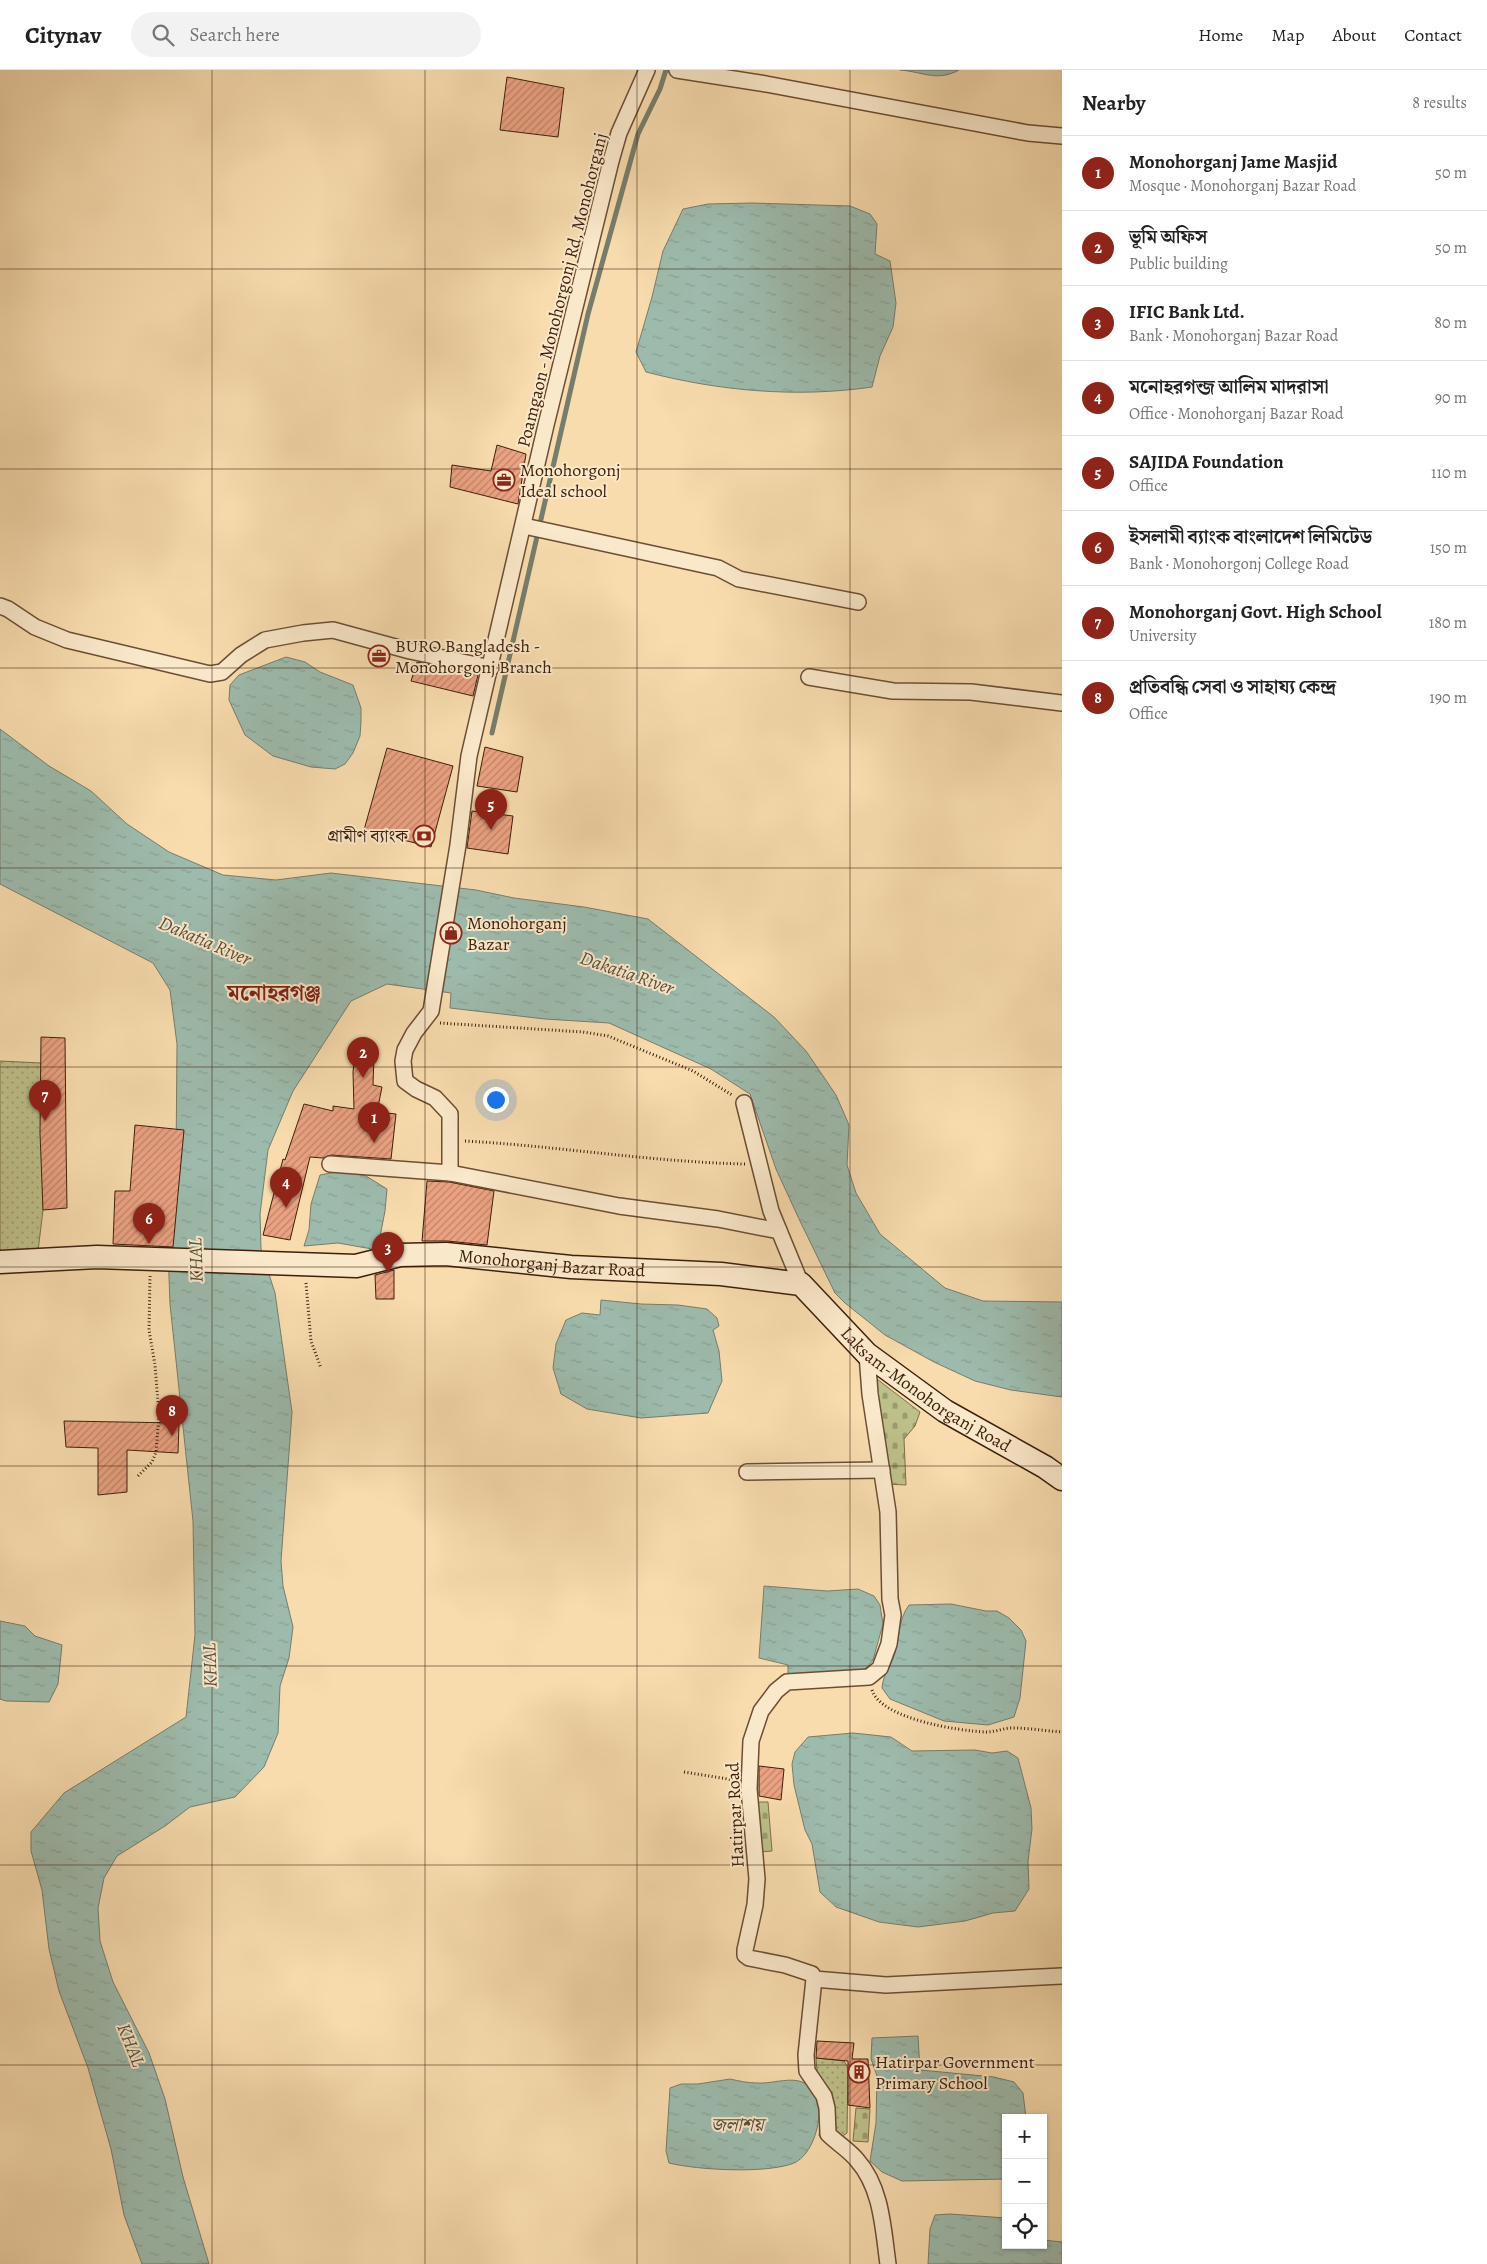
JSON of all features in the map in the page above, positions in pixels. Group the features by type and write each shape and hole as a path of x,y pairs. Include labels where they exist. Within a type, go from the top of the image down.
{"street":[{"name":"Poamgaon - Monohorgonj Rd, Monohorganj","path":"426,1016 458,845 469,756 528,527 546,426 611,161 619,133 647,70"},
{"path":"681,71 766,84 1028,133 1062,136"},
{"path":"528,527 718,568 739,579 858,602"},
{"path":"0,606 8,609 35,628 67,640 210,674 222,672 241,655 265,640 333,630 410,651 491,668"},
{"path":"809,677 893,691 970,692 1062,704"},
{"path":"426,1016 405,1050 403,1061 405,1081 416,1089 435,1098 450,1114 450,1173"},
{"path":"744,1104 758,1164 779,1231 801,1284"},
{"path":"330,1164 450,1173 619,1206 718,1219 779,1231"},
{"name":"Monohorganj Bazar Road","path":"0,1262 97,1257 304,1262 356,1266 400,1255 446,1254 571,1267 721,1274 801,1284"},
{"name":"Laksam-Monohorganj Road","path":"801,1284 866,1354 945,1411 1046,1467 1062,1479"},
{"path":"866,1354 870,1394 888,1512 890,1599 893,1615 889,1644 880,1668 868,1678"},
{"path":"747,1472 882,1470"},
{"name":"Hatirpar Road","path":"814,1979 812,1974 799,1969 758,1961 745,1955 755,1905 757,1879 749,1783 751,1741 761,1712 776,1691 787,1682 868,1678"},
{"path":"888,2264 880,2206 874,2190 857,2159 828,2134 827,2108 824,2096 807,2071 806,2055 814,1979 886,1985 1062,1976"}],"path":[{"path":"426,1016 608,1036 693,1071 744,1104"},
{"path":"451,1140 556,1148 623,1157 758,1164"},
{"path":"138,1476 152,1462 156,1452 159,1416 155,1365 149,1330 156,1259"},
{"path":"304,1262 311,1341 321,1368"},
{"path":"868,1678 873,1694 882,1704 905,1716 941,1727 986,1732 1011,1728 1062,1732"},
{"path":"684,1772 749,1783"}],"green space":[{"path":"0,1061 41,1063 43,1210 38,1251 0,1253"},
{"path":"873,1376 920,1412 915,1426 904,1439 906,1485 885,1484"},
{"path":"754,1802 768,1802 772,1851 760,1852"},
{"path":"816,2058 844,2061 848,2068 847,2133 841,2137 819,2136 821,2120"},
{"path":"856,2108 870,2109 868,2142 853,2141"}],"water":[{"path":"900,70 959,70 951,74 937,76"},
{"path":"752,203 850,206 870,214 877,224 875,254 890,261 896,303 893,327 880,356 872,387 815,392 758,391 702,384 646,372 636,352 663,251 683,209 708,204"},
{"path":"286,657 305,662 320,672 353,685 361,708 360,736 353,753 345,764 335,769 311,767 273,756 245,735 229,700 230,685 239,675"},
{"path":"0,729 49,766 91,791 127,824 169,852 223,875 276,880 331,873 476,890 514,898 584,907 648,919 774,1017 806,1051 836,1095 849,1125 847,1165 856,1193 880,1234 945,1288 983,1301 1062,1302 1062,1397 1011,1390 975,1381 934,1362 885,1335 835,1293 776,1169 750,1094 711,1069 609,1023 545,1019 450,1008 451,993 387,984 351,1001 293,1091 268,1150 260,1214 261,1249 275,1293 292,1412 281,1561 283,1586 293,1627 289,1658 280,1686 278,1733 264,1767 235,1797 190,1807 165,1826 117,1856 104,1878 98,1908 100,1941 113,1982 149,2053 165,2099 183,2177 209,2264 142,2264 124,2215 111,2149 88,2068 59,1991 49,1949 42,1890 31,1851 31,1832 64,1793 186,1717 195,1635 193,1521 170,1304 168,1250 176,1160 177,1044 170,990 153,963 0,884"},
{"path":"342,1171 366,1176 387,1189 378,1247 372,1249 338,1243 304,1246 309,1230 311,1204 320,1175"},
{"path":"601,1300 678,1305 707,1309 717,1318 719,1326 713,1330 719,1351 722,1381 708,1413 641,1418 587,1409 561,1394 553,1368 556,1344 566,1320 582,1313 600,1315"},
{"path":"764,1586 827,1591 858,1589 874,1596 880,1605 883,1624 873,1660 866,1668 857,1672 821,1675 788,1674 788,1665 759,1658"},
{"path":"951,1604 986,1611 997,1611 1009,1618 1021,1630 1026,1641 1020,1698 1014,1717 988,1725 944,1721 890,1699 882,1688 895,1652 902,1618 909,1605"},
{"path":"0,1621 25,1626 35,1636 62,1645 58,1684 49,1702 6,1701 0,1699"},
{"path":"853,1733 891,1737 912,1751 975,1750 992,1753 1007,1751 1018,1758 1031,1808 1032,1829 1028,1861 1029,1889 1015,1911 993,1913 965,1921 918,1927 879,1922 836,1907 820,1892 812,1844 805,1830 794,1785 792,1764 795,1752 808,1737"},
{"path":"918,2036 920,2070 994,2077 1014,2082 1023,2093 1026,2114 1002,2114 1002,2179 902,2181 882,2172 870,2161 876,2123 877,2076 871,2059 872,2038"},
{"name":"জলাশয়","path":"730,2079 757,2083 794,2080 809,2087 816,2096 819,2108 818,2121 810,2147 803,2157 794,2163 782,2166 750,2170 697,2168 669,2163 666,2151 670,2088 681,2084 698,2084"},
{"path":"950,2214 1002,2218 1002,2249 1047,2249 1047,2240 1062,2242 1062,2264 928,2264 930,2229 935,2215"}],"building":[{"path":"507,77 564,88 558,137 500,130"},
{"path":"497,445 526,454 518,504 450,487 452,465 491,471"},
{"path":"417,662 478,675 473,696 411,681"},
{"path":"485,747 523,757 517,792 477,786"},
{"path":"387,748 453,766 431,847 364,830"},
{"path":"472,811 513,816 508,854 467,848"},
{"path":"41,1037 65,1038 67,1208 43,1210 40,1133"},
{"path":"355,1053 374,1055 373,1085 382,1087 377,1112 396,1114 391,1159 331,1155 323,1158 310,1157 290,1240 263,1235 283,1159 285,1160 304,1104 333,1111 333,1106 354,1109 353,1072"},
{"path":"135,1125 184,1130 173,1247 113,1244 115,1191 130,1191"},
{"path":"427,1181 449,1182 494,1191 487,1245 447,1241 422,1241"},
{"path":"394,1270 394,1299 376,1299 375,1275"},
{"path":"64,1421 179,1423 178,1453 127,1450 127,1492 98,1495 98,1448 66,1447"},
{"path":"759,1766 784,1769 781,1800 759,1796"},
{"name":"Hatirpar Government Primary School","path":"817,2041 854,2043 852,2059 868,2059 870,2108 848,2105 848,2061 816,2058"}],"waterway":[{"path":"492,733 588,314 638,134 660,89 666,70"}],"place":[{"name":"Monohorgonj Ideal school","path":"504,480"},
{"name":"BURO Bangladesh - Monohorgonj Branch","path":"379,656"},
{"name":"SAJIDA Foundation","path":"491,830"},
{"name":"গ্রামীণ ব্যাংক","path":"424,836"},
{"name":"Monohorganj Bazar","path":"451,933"},
{"name":"ভূমি অফিস","path":"363,1078"},
{"name":"Monohorganj Govt. High School","path":"45,1121"},
{"name":"Monohorganj Jame Masjid","path":"374,1143"},
{"name":"মনোহরগন্জ আলিম মাদরাসা","path":"286,1208"},
{"name":"ইসলামী ব্যাংক বাংলাদেশ লিমিটেড","path":"149,1244"},
{"name":"IFIC Bank Ltd.","path":"388,1273"},
{"name":"প্রতিবন্ধি সেবা ও সাহায্য কেন্দ্র","path":"172,1436"},
{"name":"Hatirpar Government Primary School","path":"859,2072"}],"district":[{"name":"মনোহরগঞ্জ","path":"274,993"}],"water label":[{"name":"Dakatia River","path":"205,941"},
{"name":"Dakatia River","path":"627,973"},
{"name":"KHAL","path":"196,1260"},
{"name":"KHAL","path":"210,1665"},
{"name":"KHAL","path":"131,2045"}]}
